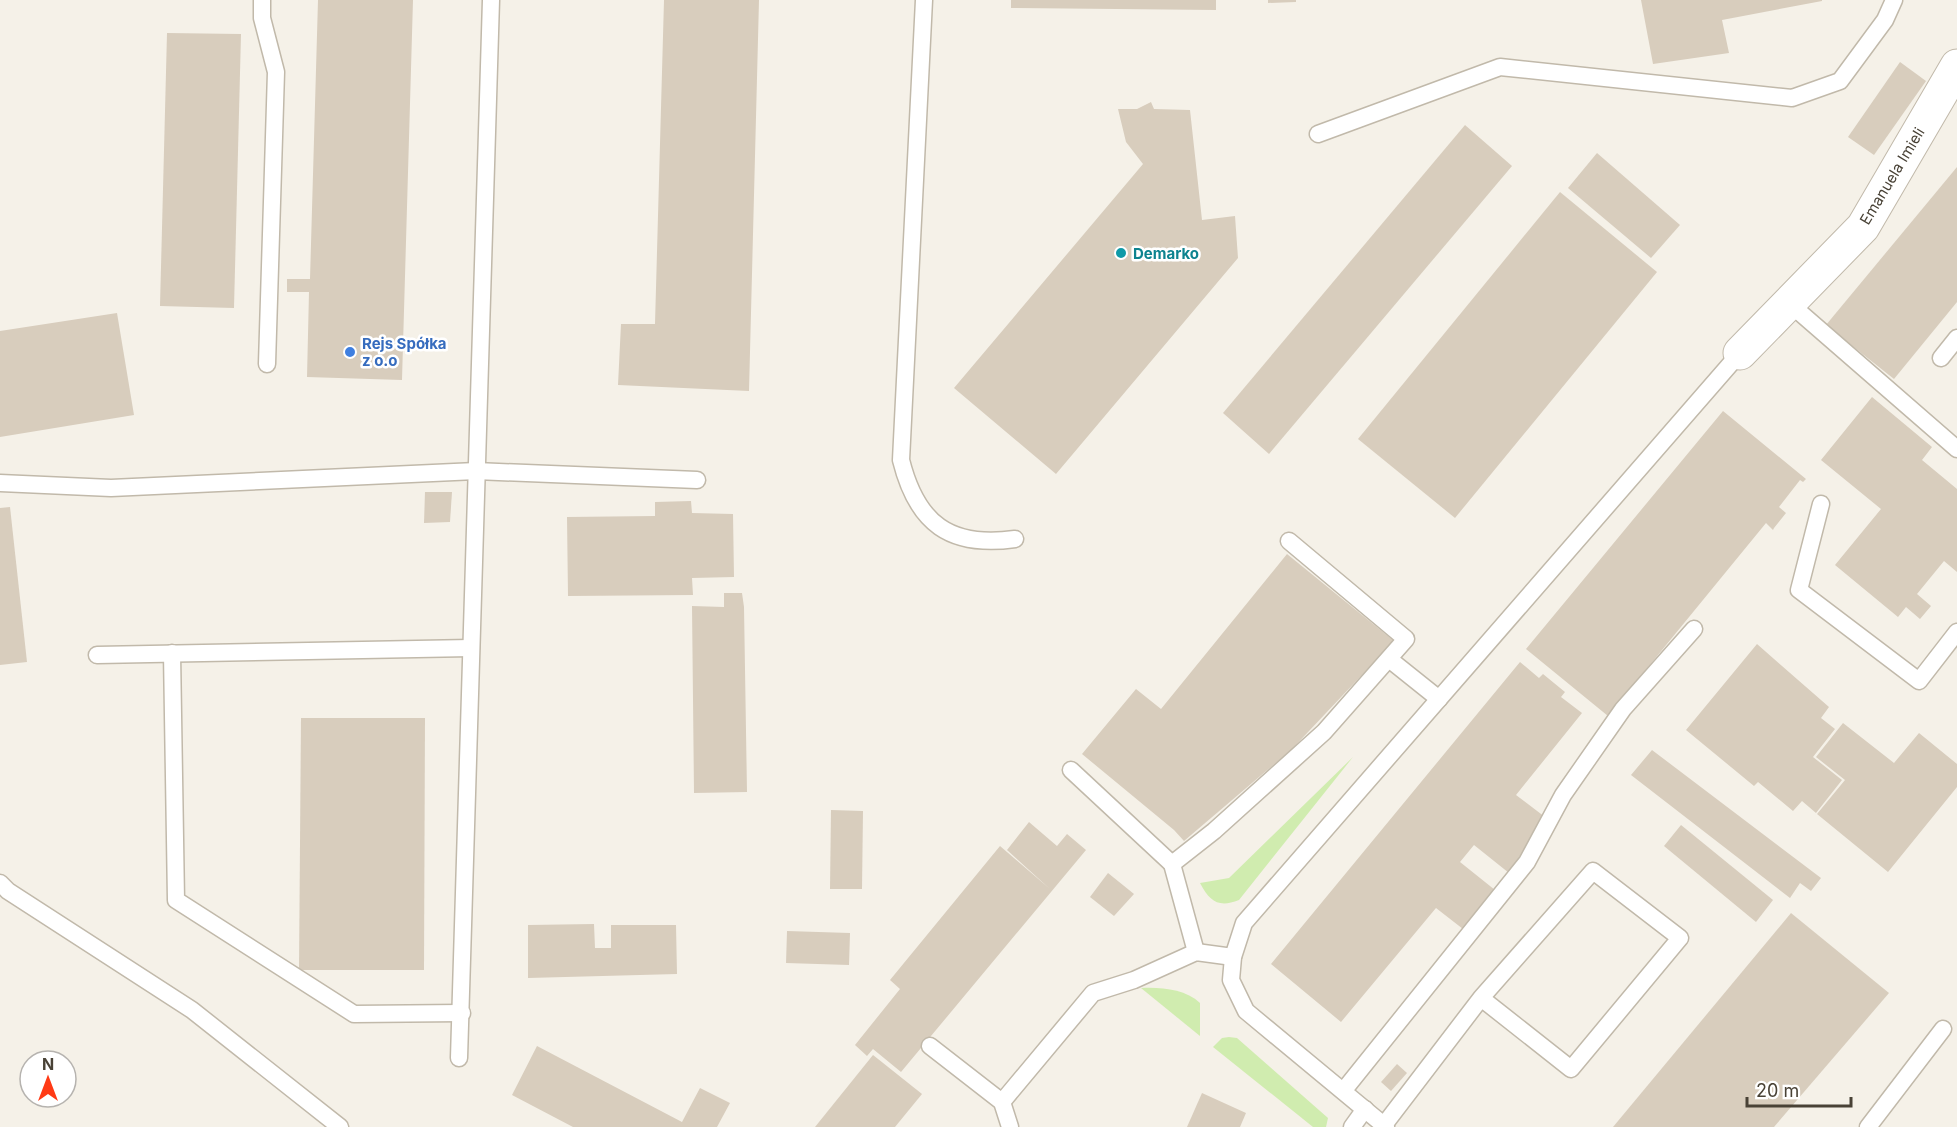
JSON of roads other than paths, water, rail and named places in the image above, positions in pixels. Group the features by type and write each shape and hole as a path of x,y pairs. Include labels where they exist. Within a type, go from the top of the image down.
{"street":[{"name":"Emanuela Imieli","path":"1740,353 1863,227 1954,78"}],"lane":[{"path":"262,0 262,18 276,72 267,364"},
{"path":"459,1058 491,0"},
{"path":"924,0 902,460 907,483 921,507 930,519 946,531 970,542 1015,539"},
{"path":"1318,135 1500,67 1792,98 1840,81 1886,20 1894,0"},
{"path":"1789,303 1957,449"},
{"path":"1941,358 1957,338"},
{"path":"1481,998 1571,1069 1680,938 1593,871 1481,998 1385,1126 1246,1011 1231,980 1233,957 1244,923 1740,353"},
{"path":"0,483 111,488 476,471 697,480"},
{"path":"1821,504 1799,590 1919,681 1957,632"},
{"path":"1172,864 1214,831 1324,732 1406,639 1289,541"},
{"path":"1344,1090 1527,862 1563,795 1623,709 1694,629"},
{"path":"97,655 471,648"},
{"path":"172,653 176,900 354,1014 462,1013"},
{"path":"1389,659 1439,699"},
{"path":"1071,770 1172,864 1196,952"},
{"path":"0,883 8,891 192,1010 340,1127"},
{"path":"1002,1102 1093,993 1134,980 1196,952 1233,957"},
{"path":"1868,1127 1943,1029"},
{"path":"930,1046 1002,1102 1010,1127"},
{"path":"1352,1127 1365,1109"}],"place":[{"name":"Demarko","path":"1121,253"},
{"name":"Rejs Spółka z o.o","path":"350,352"}]}
